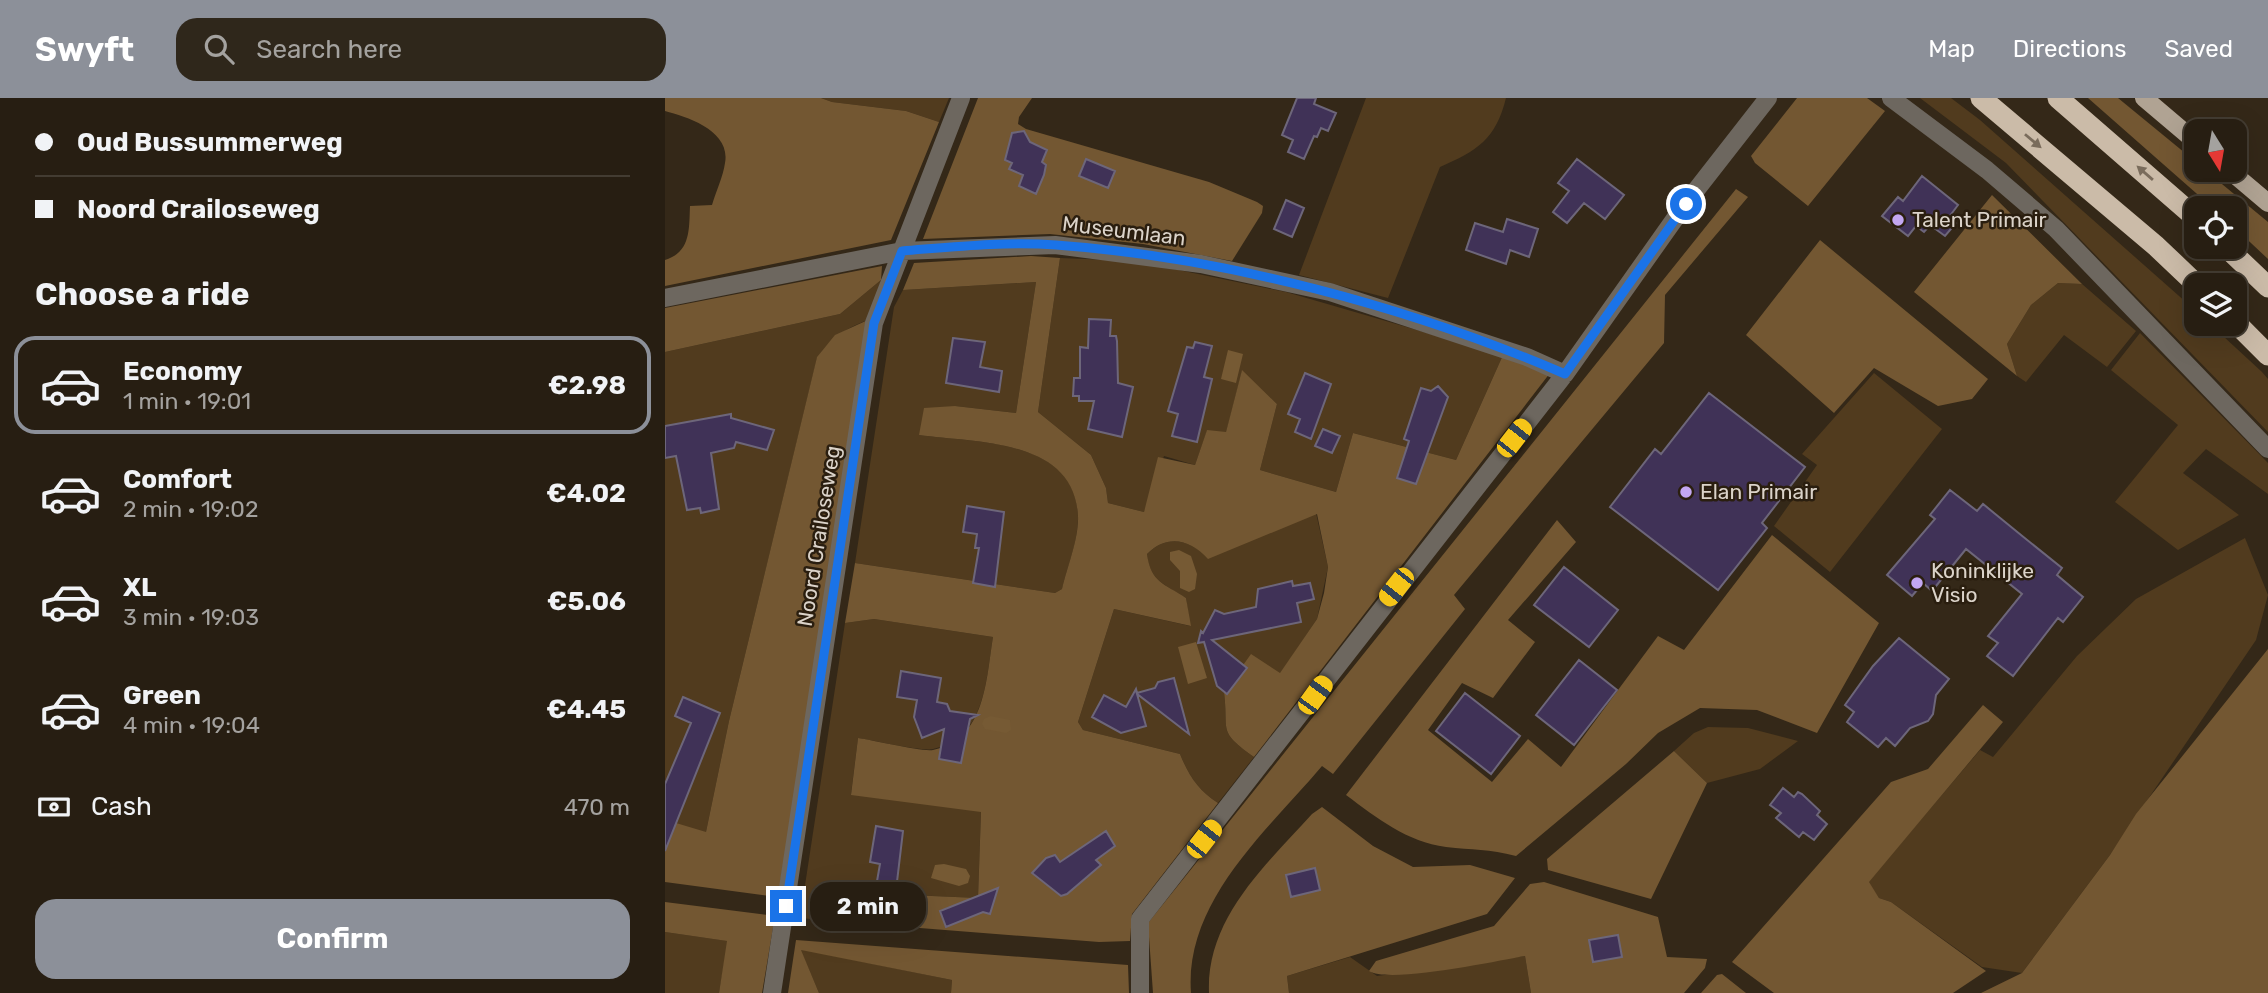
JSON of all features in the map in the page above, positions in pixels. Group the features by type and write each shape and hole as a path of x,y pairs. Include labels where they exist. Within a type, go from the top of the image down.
{"highway":[{"path":"1981,98 2184,273"},
{"path":"2058,98 2184,208"},
{"path":"2239,259 2268,287"},
{"path":"2247,334 2268,355"}],"main road":[{"path":"2144,98 2184,132"},
{"path":"2243,182 2268,203"}],"street":[{"name":"Noord Crailoseweg","path":"772,993 874,323 961,98"},
{"path":"1140,993 1140,919 1268,759 1379,608 1565,374 1686,204 1768,98"},
{"path":"1891,98 1987,170 2056,229 2268,449"},
{"name":"Museumlaan","path":"665,298 902,251 1055,245 1201,264 1330,292 1527,357 1565,374"}],"shaded area":[{"path":"665,98 821,98 832,102 906,111 939,122 891,240 665,286 665,260 680,251 687,239 690,206 712,205 724,168 725,152 715,134 706,127 665,111"},
{"path":"821,98 949,98 939,122 906,111 832,102"},
{"path":"978,98 1032,98 1019,117 1018,124 1026,129 1209,182 1257,202 1263,206 1262,213 1232,261 1143,244 1050,234 923,239"},
{"path":"1366,98 1506,98 1497,124 1483,142 1465,155 1440,167 1388,298 1299,275"},
{"path":"1797,98 1867,98 1885,111 1808,206 1755,163 1751,156"},
{"path":"1920,98 1951,98 1980,120 2184,300 2184,336 2223,336 2262,372 2268,379 2268,432 2006,163"},
{"path":"2088,98 2118,98 2184,152 2184,182 2220,182 2236,196 2199,196"},
{"path":"1736,189 1748,197 1665,295 1664,343 1454,595 1465,609 1333,774 1322,766 1234,869 1215,898 1201,928 1192,959 1191,993 1153,993 1148,923"},
{"path":"1992,195 2082,284 2058,283 2031,305 2007,344 2017,376 1914,292"},
{"path":"2247,205 2268,222 2268,259 2247,239"},
{"path":"1820,240 1988,379 1972,399 1938,406 1874,368 1834,413 1746,335"},
{"path":"1031,256 1060,258 1038,412 1091,455 1106,488 1108,503 1144,512 1158,457 1195,465 1207,430 1226,432 1242,370 1277,404 1260,470 1336,492 1353,433 1456,460 1503,355 1550,373 1254,757 1234,741 1227,730 1224,692 1251,654 1280,673 1317,619 1328,567 1317,514 1208,559 1194,547 1178,542 1162,544 1147,554 1155,577 1186,598 1191,626 1114,609 1078,722 1083,730 1180,754 1195,782 1218,803 1132,914 1130,941 1099,942 869,924 872,906 904,912 909,895 978,898 981,812 851,795 858,738 933,750 951,744 964,734 980,705 993,637 874,619 845,623 855,563 1055,593 1062,589 1078,525 1072,490 1059,472 1041,458 1018,449 993,444 919,435 924,408 955,406 1016,413 1036,282 903,290 914,263"},
{"path":"1060,258 1135,261 1286,292 1503,355 1456,460 1353,433 1336,492 1260,470 1277,404 1242,371 1226,433 1207,431 1195,465 1164,456 1144,512 1108,503 1106,488 1091,455 1038,412"},
{"path":"882,266 881,280 840,314 665,352 665,308"},
{"path":"881,280 870,319 840,334 817,358 729,721 706,832 665,845 665,352 840,314"},
{"path":"1036,282 1016,413 955,406 919,435 1019,449 1041,458 1060,472 1073,490 1078,516 1075,543 1062,589 1055,593 855,563 894,307 903,290"},
{"path":"2058,283 2082,284 2136,331 2107,367 2064,335 2026,382 2017,376 2007,344 2031,305"},
{"path":"870,319 778,897 665,882 665,845 676,823 706,832 729,721 817,357 835,335"},
{"path":"2140,333 2268,463 2268,494 2206,449 2183,473 2239,515 2178,550 2115,502 2178,425 2111,370"},
{"path":"1228,350 1243,354 1236,383 1221,379"},
{"path":"1874,373 1942,429 1830,572 1774,526 1817,465 1802,454"},
{"path":"1316,513 1328,567 1317,619 1280,674 1224,692 1227,730 1234,741 1254,757 1218,803 1195,782 1180,754 1083,730 1078,722 1114,609 1190,626 1186,598 1155,577 1147,554 1162,544 1178,541 1186,543 1208,558"},
{"path":"1557,520 1576,542 1508,620 1535,642 1493,698 1462,683 1428,730 1492,782 1528,739 1561,767 1658,636 1684,650 1772,535 1879,623 1817,733 1757,710 1700,708 1658,733 1626,764 1516,856 1446,847 1418,840 1381,820 1346,795"},
{"path":"2245,538 2268,595 2256,640 2110,855 2022,973 1982,967 1891,902 1879,898 1868,882 1980,750 1993,757 2077,656 2136,599"},
{"path":"1179,550 1191,556 1197,574 1195,589 1189,592 1180,588 1180,571 1170,560 1170,552"},
{"path":"874,619 993,637 980,705 964,733 951,743 933,749 858,738 851,794 981,811 978,898 909,895 905,912 873,906 869,924 800,918 845,623"},
{"path":"1196,642 1207,678 1188,684 1178,647"},
{"path":"2268,649 2268,993 1981,993 2022,973 2110,855 2136,814"},
{"path":"1983,705 2003,722 1869,882 1879,898 1891,902 1986,971 1953,993 1774,993 1732,962 1891,782 1928,769"},
{"path":"990,716 1010,720 1011,730 1006,733 985,729 982,724 984,719"},
{"path":"1708,727 1748,728 1798,741 1760,769 1707,783 1674,751 1694,733"},
{"path":"1674,751 1707,783 1651,899 1548,870 1547,859"},
{"path":"1322,807 1373,846 1413,867 1470,865 1515,878 1487,914 1287,976 1289,993 1209,993 1211,966 1217,941 1228,917 1258,873 1312,814"},
{"path":"944,864 966,869 970,876 968,883 959,886 931,878 935,865"},
{"path":"1544,882 1658,917 1667,957 1707,959 1705,968 1684,993 1531,993 1525,956 1420,973 1398,975 1369,971 1376,961 1494,926 1530,884"},
{"path":"665,902 775,916 762,993 719,993 727,941 665,932"},
{"path":"665,932 728,941 719,993 665,993"},
{"path":"796,940 1128,965 1129,993 951,993 952,980 801,950 819,993 788,993"},
{"path":"800,949 952,980 951,993 819,993"},
{"path":"1525,956 1531,993 1289,993 1287,976 1350,957 1377,976"},
{"path":"1722,974 1746,993 1701,993 1717,975"}],"building":[{"path":"1297,98 1316,98 1314,104 1336,113 1328,131 1321,128 1317,137 1314,136 1304,159 1288,152 1293,140 1282,135"},
{"path":"1024,131 1030,142 1047,150 1042,162 1046,165 1044,175 1036,194 1019,186 1023,175 1009,169 1012,163 1005,160 1012,133"},
{"path":"1086,159 1115,171 1108,188 1079,176"},
{"path":"1577,159 1624,195 1605,219 1584,203 1567,223 1553,212 1569,191 1558,183"},
{"path":"1922,176 1958,205 1949,217 1956,223 1945,236 1930,225 1924,232 1916,226 1908,236 1882,216 1898,197 1903,201"},
{"path":"1286,200 1304,208 1292,237 1274,229"},
{"path":"1507,219 1538,229 1529,257 1510,250 1506,264 1466,250 1475,223 1503,232"},
{"path":"1089,319 1111,320 1110,336 1116,336 1117,341 1118,383 1133,387 1122,437 1088,429 1094,401 1079,401 1079,396 1073,396 1074,378 1080,378 1080,347 1088,348"},
{"path":"953,338 985,342 980,367 1002,371 999,392 946,383"},
{"path":"1195,342 1212,346 1204,377 1212,379 1197,442 1172,436 1178,414 1168,411 1187,347 1193,348"},
{"path":"1305,373 1331,384 1311,439 1295,432 1300,419 1288,414"},
{"path":"1438,386 1448,397 1416,484 1397,478 1409,441 1404,439 1421,388 1431,391"},
{"path":"1709,393 1805,467 1762,523 1767,528 1718,590 1610,507 1655,449 1661,454"},
{"path":"731,414 731,418 774,430 767,450 736,442 734,448 711,453 719,509 701,513 700,508 687,510 676,456 665,458 665,426"},
{"path":"1323,429 1340,436 1332,453 1315,446"},
{"name":"Koninklijke Visio","path":"1950,490 1977,511 1983,504 2062,568 2057,575 2083,597 2063,622 2058,618 2013,676 1987,656 1998,643 1988,636 2022,594 1966,549 1932,591 1923,583 1912,596 1887,575 1935,519 1930,515"},
{"path":"967,506 1004,512 995,587 973,583 979,548 975,548 977,534 963,532"},
{"path":"1564,567 1618,610 1589,647 1534,605"},
{"path":"1292,581 1293,586 1310,583 1314,599 1297,603 1301,622 1212,640 1247,668 1227,694 1217,686 1204,642 1198,643 1201,631 1203,633 1215,610 1224,614 1256,607 1258,589"},
{"path":"1899,638 1949,679 1936,695 1933,714 1928,721 1910,728 1895,746 1886,738 1878,747 1847,722 1854,712 1845,705 1873,666"},
{"path":"1579,660 1617,690 1574,745 1536,715"},
{"path":"901,671 941,678 937,702 947,704 950,711 978,715 970,719 961,763 939,759 944,729 922,738 914,717 917,700 897,697"},
{"path":"1174,678 1189,734 1137,694 1146,726 1121,733 1092,717 1104,695 1126,707 1136,689 1137,693 1155,688 1158,682"},
{"path":"1465,693 1520,736 1491,774 1436,731"},
{"path":"683,697 720,713 665,851 665,784 691,723 675,716"},
{"path":"1783,788 1794,797 1798,792 1802,794 1820,811 1817,815 1827,824 1814,840 1803,832 1799,837 1776,818 1781,813 1770,805"},
{"path":"876,826 903,831 896,890 876,887 880,864 870,862"},
{"path":"1106,831 1115,846 1096,860 1101,865 1067,894 1061,896 1032,873 1046,858 1055,855 1060,862"},
{"path":"1315,868 1320,890 1291,897 1286,875"},
{"path":"998,888 990,914 983,912 946,927 940,911"},
{"path":"1618,935 1622,957 1593,962 1589,940"}],"place":[{"name":"Talent Primair","path":"1898,220"},
{"name":"Elan Primair","path":"1686,492"},
{"name":"Koninklijke Visio","path":"1917,583"}],"route":[{"path":"786,906 874,323 902,251 969,246 1055,245 1201,264 1330,292 1527,357 1565,374 1686,204"}]}
